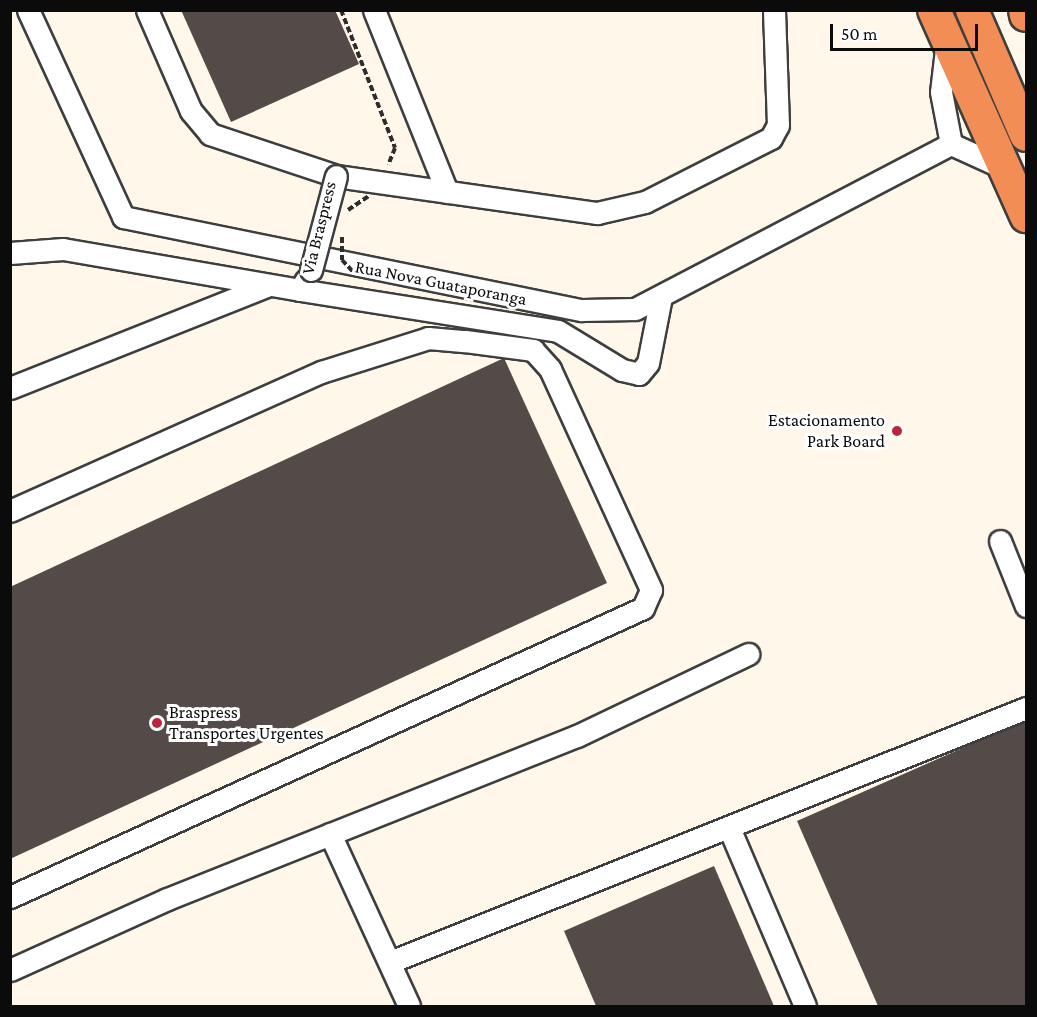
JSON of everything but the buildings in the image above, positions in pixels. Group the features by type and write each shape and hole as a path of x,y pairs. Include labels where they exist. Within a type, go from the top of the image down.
{"highway":[{"path":"934,10 1026,216"},
{"path":"972,10 1026,135"}],"street":[{"name":"Rua Nova Guataporanga","path":"28,10 123,217 582,310 635,309 951,144"},
{"name":"Via Braspress","path":"10,253 63,249 300,290 312,270 336,176 210,134 191,111 147,10"},
{"path":"374,10 447,192"},
{"path":"336,176 373,189 447,192 567,212 624,210 771,138 778,125 774,10"},
{"path":"947,39 941,92 951,144 1004,168"},
{"path":"10,388 267,285"},
{"path":"300,290 558,331 622,370 639,374 648,363 661,297"},
{"path":"10,511 321,372 428,338 465,340 533,350 550,369 651,590 643,608 10,897"},
{"path":"1000,541 1026,606"},
{"path":"10,970 330,834 577,736 748,654"},
{"path":"390,962 730,830 1026,708"},
{"path":"730,830 805,1006"},
{"path":"330,834 409,1006"}],"path":[{"path":"341,10 395,148 373,189 345,214"},
{"path":"344,226 342,260 352,272"}],"place":[{"name":"Estacionamento Park Board","path":"897,431"},
{"name":"Braspress Transportes Urgentes","path":"157,723"}]}
